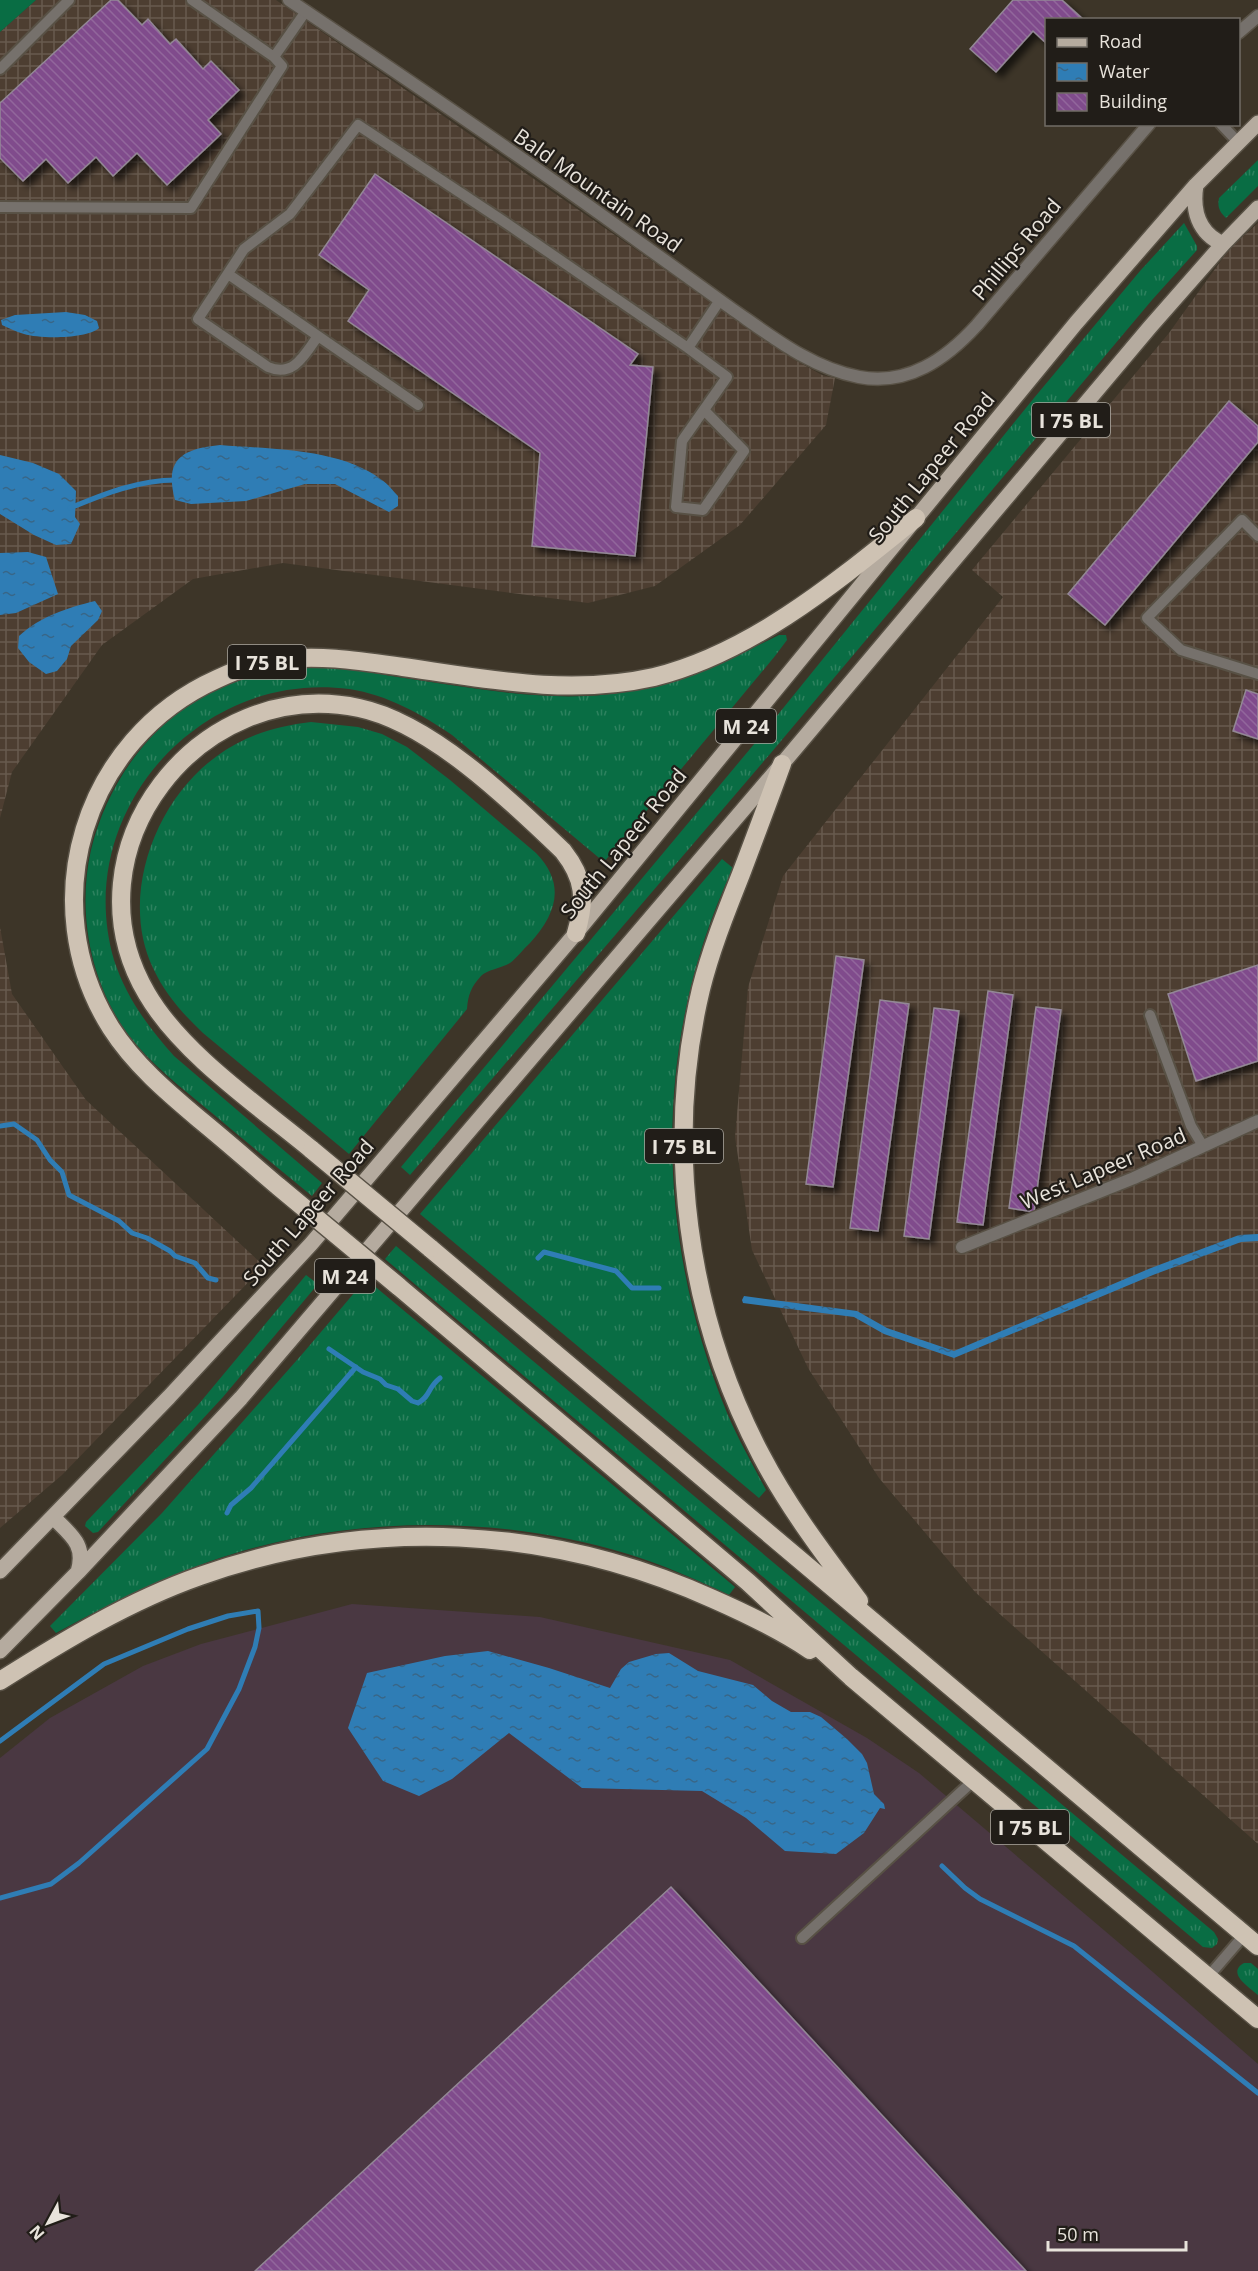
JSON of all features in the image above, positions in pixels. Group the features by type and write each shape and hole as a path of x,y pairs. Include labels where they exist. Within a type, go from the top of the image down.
{"highway":[{"name":"I 75 BL","path":"916,518 844,575 768,626 710,658 656,676 605,685 547,686 350,659 300,658 277,660 235,671 204,685 181,698 146,727 116,761 105,779 79,847 74,899 79,951 98,1005 128,1052 178,1101 748,1582 851,1677 1258,2019"},
{"path":"576,933 581,917 580,878 563,851 461,761 429,738 404,724 360,708 335,704 303,704 275,708 254,715 207,739 188,754 168,774 153,795 130,843 123,872 122,901 125,936 132,963 147,993 164,1019 185,1043 879,1626"},
{"name":"I 75 BL","path":"782,764 724,916 701,990 693,1031 684,1120 687,1211 702,1298 723,1367 761,1456 800,1521 879,1626 1251,1940"},
{"path":"0,1681 82,1631 144,1599 201,1576 260,1558 328,1544 423,1536 488,1538 556,1548 662,1577 767,1624 851,1677"}],"main road":[{"name":"South Lapeer Road","path":"0,1571 54,1518 311,1244 576,933 1076,323 1196,185 1258,123"},
{"path":"1196,185 1194,199 1199,223 1207,234 1223,244"},
{"name":"I 75 BL","path":"782,764 1087,401 1223,244 1258,208"},
{"name":"M 24","path":"0,1651 78,1572 241,1398 782,764"},
{"path":"54,1518 74,1538 80,1549 82,1559 78,1572"}],"street":[{"name":"Bald Mountain Road","path":"289,0 559,184 789,347 825,367 861,377 897,377"},
{"path":"1240,32 1258,16"},
{"name":"Phillips Road","path":"897,377 928,367 966,337 1147,126"},
{"name":"West Lapeer Road","path":"962,1247 1134,1178 1258,1121"}],"lane":[{"path":"0,69 69,0"},
{"path":"0,207 191,208 282,66 274,57 192,0"},
{"path":"274,57 306,11"},
{"path":"318,336 294,367 281,371 268,368 198,319 244,249 290,214 358,125 507,223 727,377 681,441 676,507 702,510 744,451 704,410"},
{"path":"1223,126 1238,142"},
{"path":"228,274 418,405"},
{"path":"688,348 720,300"},
{"path":"1258,536 1242,520 1147,618 1181,650 1258,674"},
{"path":"1150,1016 1191,1126 1203,1146"},
{"path":"802,1938 974,1780"},
{"path":"1208,1977 1251,1940"}],"shaded area":[{"path":"36,0 276,0 795,360 822,375 835,378 826,425 740,525 655,586 588,603 283,563 193,579 102,645 12,772 0,818 0,32"},
{"path":"1258,223 1258,1844 975,1592 879,1478 808,1368 752,1250 735,1137 748,987 783,876 1003,597 972,570 1169,333 1230,248"},
{"path":"0,927 12,994 86,1100 264,1266 62,1475 0,1528"},
{"path":"352,1604 540,1617 730,1660 867,1738 919,1773 1258,2064 1258,2271 0,2271 0,1758 50,1718 143,1666 201,1644"}],"green space":[{"path":"0,0 36,0 0,32"},
{"path":"1258,160 1258,186 1226,218 1218,204 1219,198"},
{"path":"1184,223 1197,250 1152,300 770,754 410,1175 401,1167 755,743 1034,398 1140,271"},
{"path":"779,635 786,635 787,640 775,656 604,862 452,735 404,706 363,692 349,689 294,689 243,702 198,727 160,762 130,804 112,853 106,905 114,960 131,999 164,1045 322,1183 312,1196 156,1065 127,1033 114,1013 96,969 86,921 87,874 91,850 109,800 136,755 174,716 207,695 224,686 261,673 299,667 345,669 513,693 562,696 613,694 686,676"},
{"path":"311,722 358,727 382,734 407,747 450,780 536,853 552,876 554,887 552,910 539,932 510,963 483,974 471,991 467,1009 349,1154 203,1033 182,1011 169,995 153,968 143,940 140,911 142,881 149,852 176,798 195,775 217,756 239,742 274,729"},
{"path":"722,859 733,868 706,934 687,1002 676,1070 672,1140 676,1209 686,1278 703,1346 727,1413 766,1490 759,1498 420,1214"},
{"path":"396,1246 1214,1932 1218,1939 1217,1944 1212,1948 1203,1947 385,1259"},
{"path":"306,1275 318,1284 223,1397 98,1532 93,1533 85,1526 86,1522 198,1405"},
{"path":"366,1279 735,1587 729,1595 654,1563 577,1541 524,1531 471,1526 417,1525 364,1528 310,1535 258,1546 169,1577 130,1594 56,1633 50,1626 162,1513"},
{"path":"1244,1963 1251,1963 1258,1969 1258,1995 1238,1975 1239,1967"}],"water":[{"path":"66,312 85,315 97,321 99,328 93,332 74,336 41,337 16,331 2,325 1,320 15,315"},
{"path":"220,445 282,449 326,456 346,462 365,469 384,482 398,496 398,506 389,512 335,484 305,484 246,501 191,504 175,500 172,475 179,459 186,453"},
{"path":"0,455 33,463 59,474 76,491 75,517 80,524 71,544 56,545 34,535 0,514"},
{"path":"28,552 46,557 58,594 16,613 0,615 0,553"},
{"path":"95,601 102,611 98,620 71,646 67,659 57,671 46,674 29,662 18,648 19,636 36,623 64,610"},
{"path":"1258,1234 1258,1241 1241,1242 1153,1275 954,1358 884,1334 854,1317 743,1303 742,1300 744,1296 857,1311 887,1328 954,1351 1151,1268 1239,1235"},
{"path":"488,1651 610,1688 621,1669 629,1662 656,1654 669,1653 698,1671 753,1685 772,1701 791,1712 810,1712 821,1717 847,1739 862,1754 867,1763 874,1794 884,1804 885,1809 880,1808 864,1833 836,1854 785,1851 746,1818 702,1791 582,1788 509,1733 452,1779 419,1796 383,1781 348,1728 367,1673 445,1656"}],"building":[{"path":"111,0 118,0 142,25 148,19 170,44 176,39 203,69 211,61 239,90 208,120 221,134 167,185 137,153 113,176 96,157 68,183 46,159 23,181 0,158 0,103"},
{"path":"1013,0 1062,0 1082,18 1045,18 1045,42 1033,31 996,72 970,49"},
{"path":"375,174 638,354 630,365 653,367 635,556 532,546 540,453 348,321 369,290 319,255"},
{"path":"1229,401 1258,426 1258,442 1105,625 1068,594"},
{"path":"1246,690 1258,694 1258,739 1233,731"},
{"path":"836,956 864,960 833,1187 806,1184"},
{"path":"1258,965 1258,1061 1196,1081 1168,994"},
{"path":"988,991 1013,995 983,1225 957,1222"},
{"path":"880,1000 909,1004 878,1231 850,1228"},
{"path":"1036,1007 1061,1010 1034,1212 1009,1208"},
{"path":"934,1008 959,1011 929,1239 904,1236"},
{"path":"671,1887 1026,2271 255,2271"}],"waterway":[{"path":"70,508 135,485 176,480"},
{"path":"0,1126 14,1124 37,1140 50,1160 62,1172 69,1195 119,1221 132,1233 147,1238 175,1256 195,1263 208,1278 216,1280"},
{"path":"538,1258 544,1252 616,1271 632,1288 659,1288"},
{"path":"329,1349 363,1372 398,1389 412,1401 418,1403 425,1398 440,1378"},
{"path":"227,1513 231,1505 251,1488 356,1367"},
{"path":"0,1741 104,1664 188,1629 228,1616 258,1611 259,1628 255,1647 239,1689 207,1749 79,1863 51,1884 0,1898"},
{"path":"942,1866 980,1899 1074,1946 1258,2093"}]}
